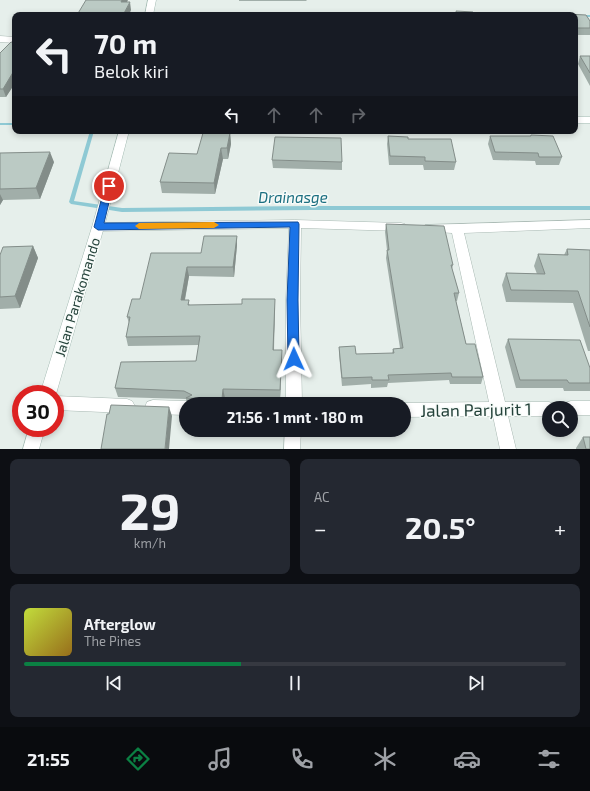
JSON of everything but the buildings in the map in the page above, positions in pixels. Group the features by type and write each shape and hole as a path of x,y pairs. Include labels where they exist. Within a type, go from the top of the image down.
{"street":[{"path":"149,12 152,0"},
{"path":"0,39 12,40"},
{"path":"578,120 590,120"},
{"name":"Jalan Parakomando","path":"51,385 98,227 123,134"},
{"path":"294,397 292,300 295,224"},
{"path":"98,227 295,224 457,229 590,224"},
{"path":"457,229 508,449"},
{"path":"64,403 179,408"},
{"name":"Jalan Parjurit 1","path":"411,410 542,408"},
{"path":"578,408 590,408"},
{"path":"31,449 34,437"},
{"path":"292,449 293,437"}],"waterway":[{"path":"578,16 590,16"},
{"name":"Drainasge","path":"0,124 12,124"},
{"name":"Drainasge","path":"91,134 71,202 122,210 590,208"}],"slow traffic":[{"path":"139,226 214,225"}],"route":[{"path":"109,186 98,227 295,224 292,300 294,359"}]}
